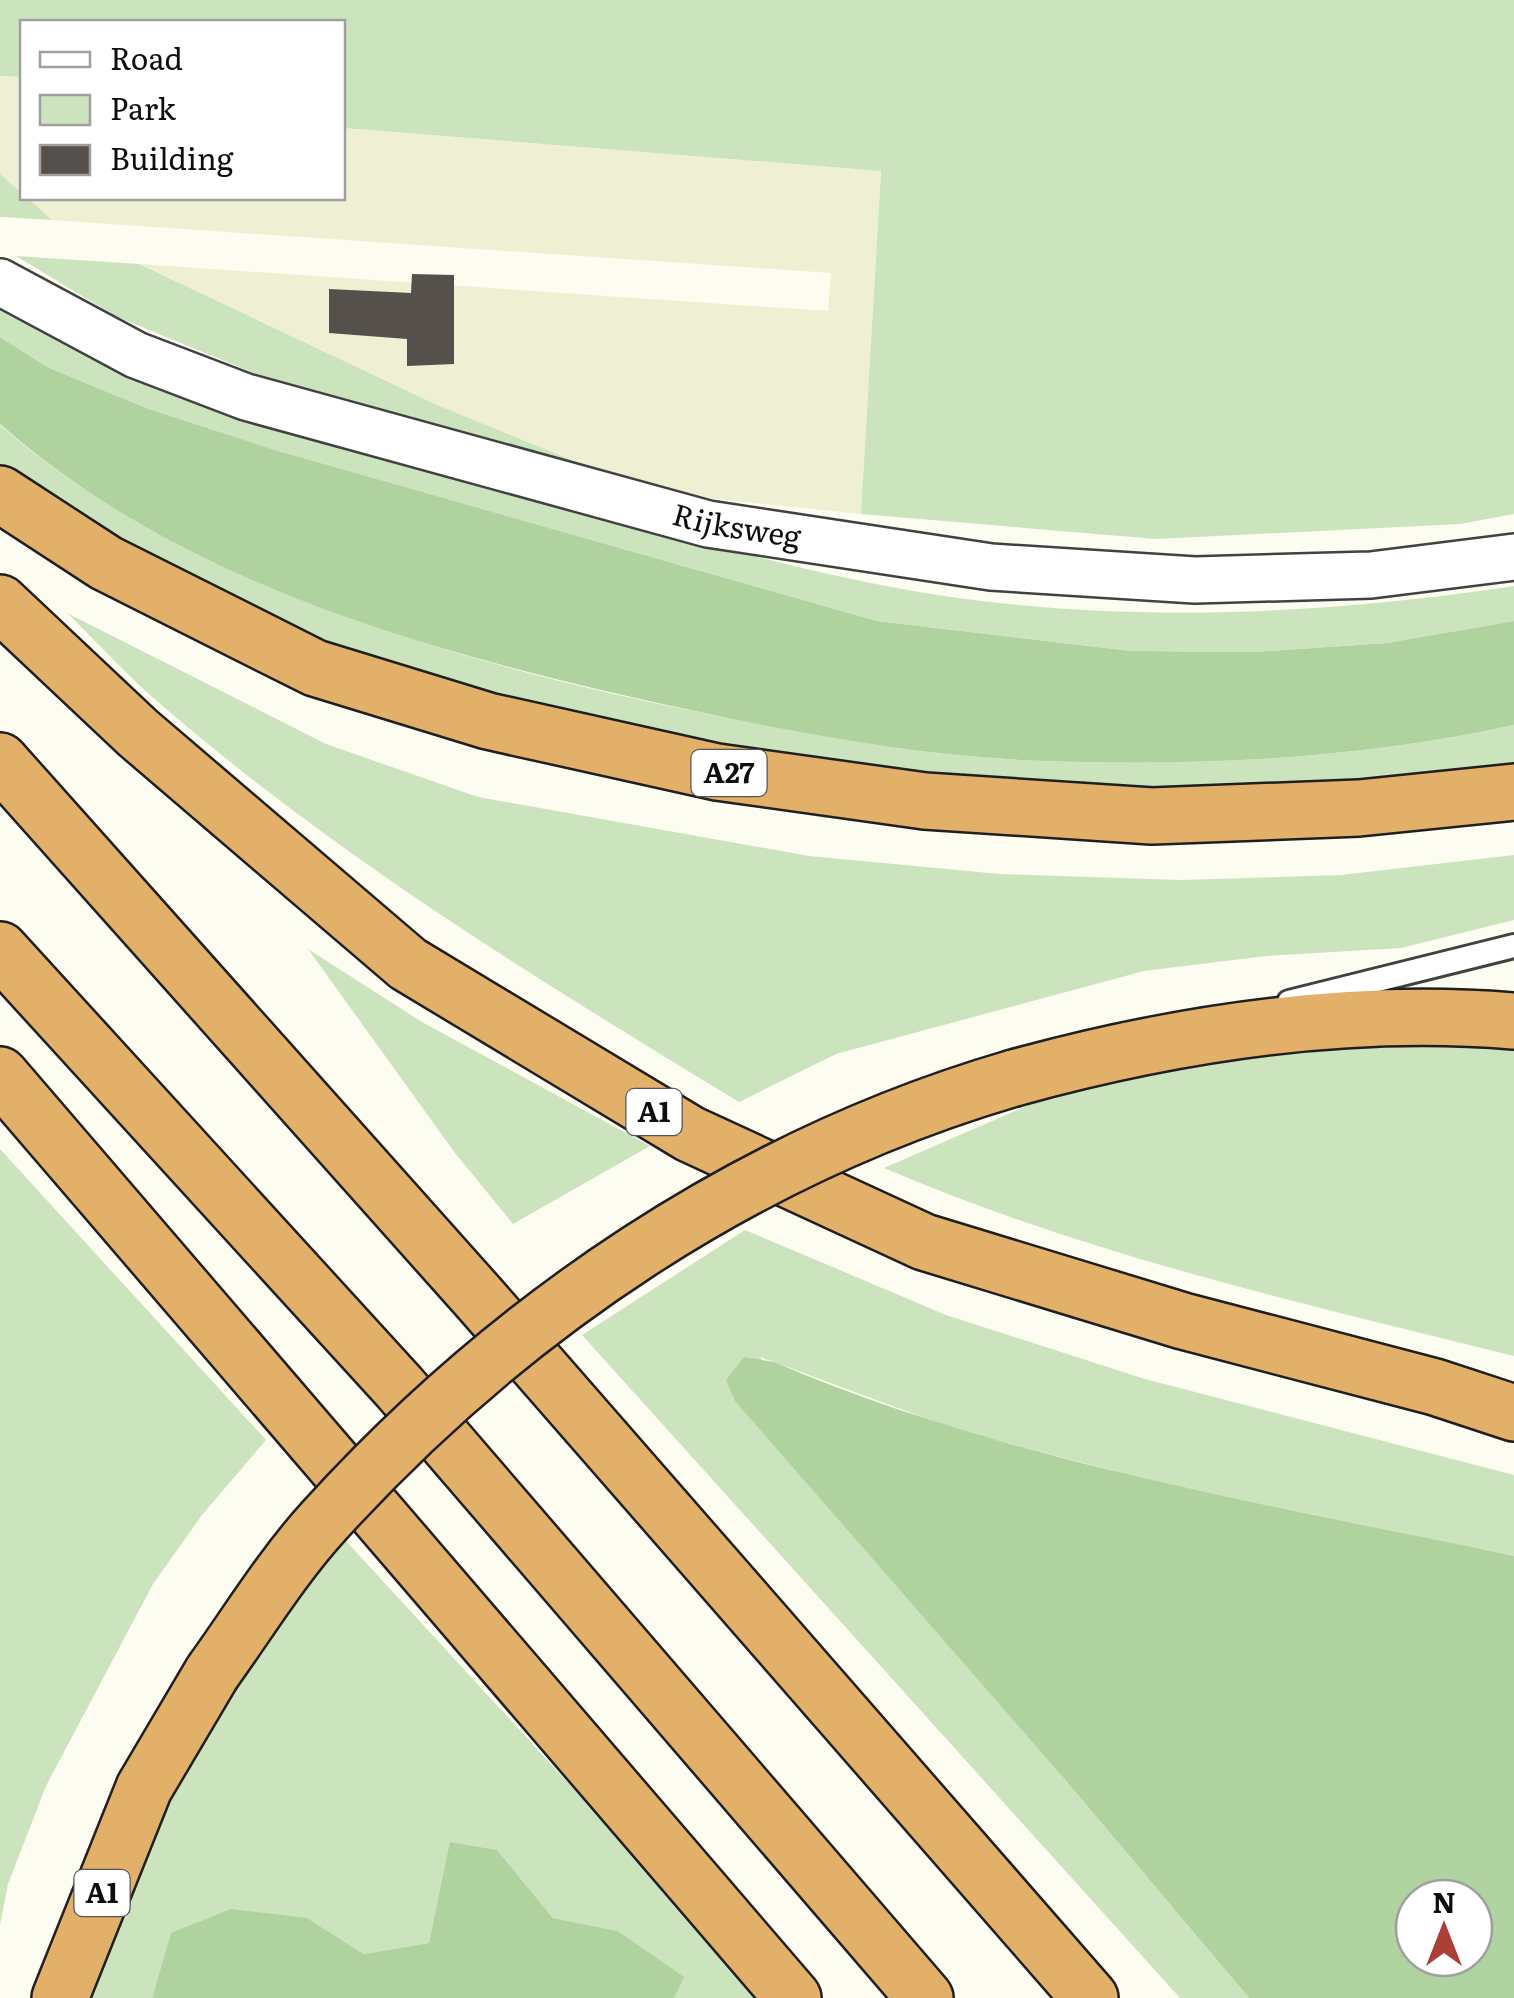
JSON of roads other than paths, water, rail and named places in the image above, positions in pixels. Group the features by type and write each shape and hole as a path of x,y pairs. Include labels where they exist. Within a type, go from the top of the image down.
{"highway":[{"name":"A27","path":"0,494 106,563 315,668 488,721 717,772 925,800 1152,816 1359,808 1514,792"},
{"name":"A1","path":"0,603 138,733 408,964 690,1134 924,1242 1183,1321 1435,1387 1514,1400"},
{"path":"0,760 467,1284 1090,1998"},
{"path":"0,950 399,1387 925,1998"},
{"name":"A1","path":"60,1998 144,1788 212,1674 320,1524 454,1391 570,1296 690,1218 818,1150 932,1103 1014,1078 1102,1053 1216,1032 1304,1022 1438,1015 1514,1021"},
{"path":"0,1075 793,1998"},
{"path":"1435,1387 1514,1413"}],"street":[{"name":"Rijksweg","path":"0,282 136,355 246,396 708,524 991,567 1194,580 1372,575 1514,557"}],"lane":[{"path":"1102,1053 1424,965 1514,946"}]}
